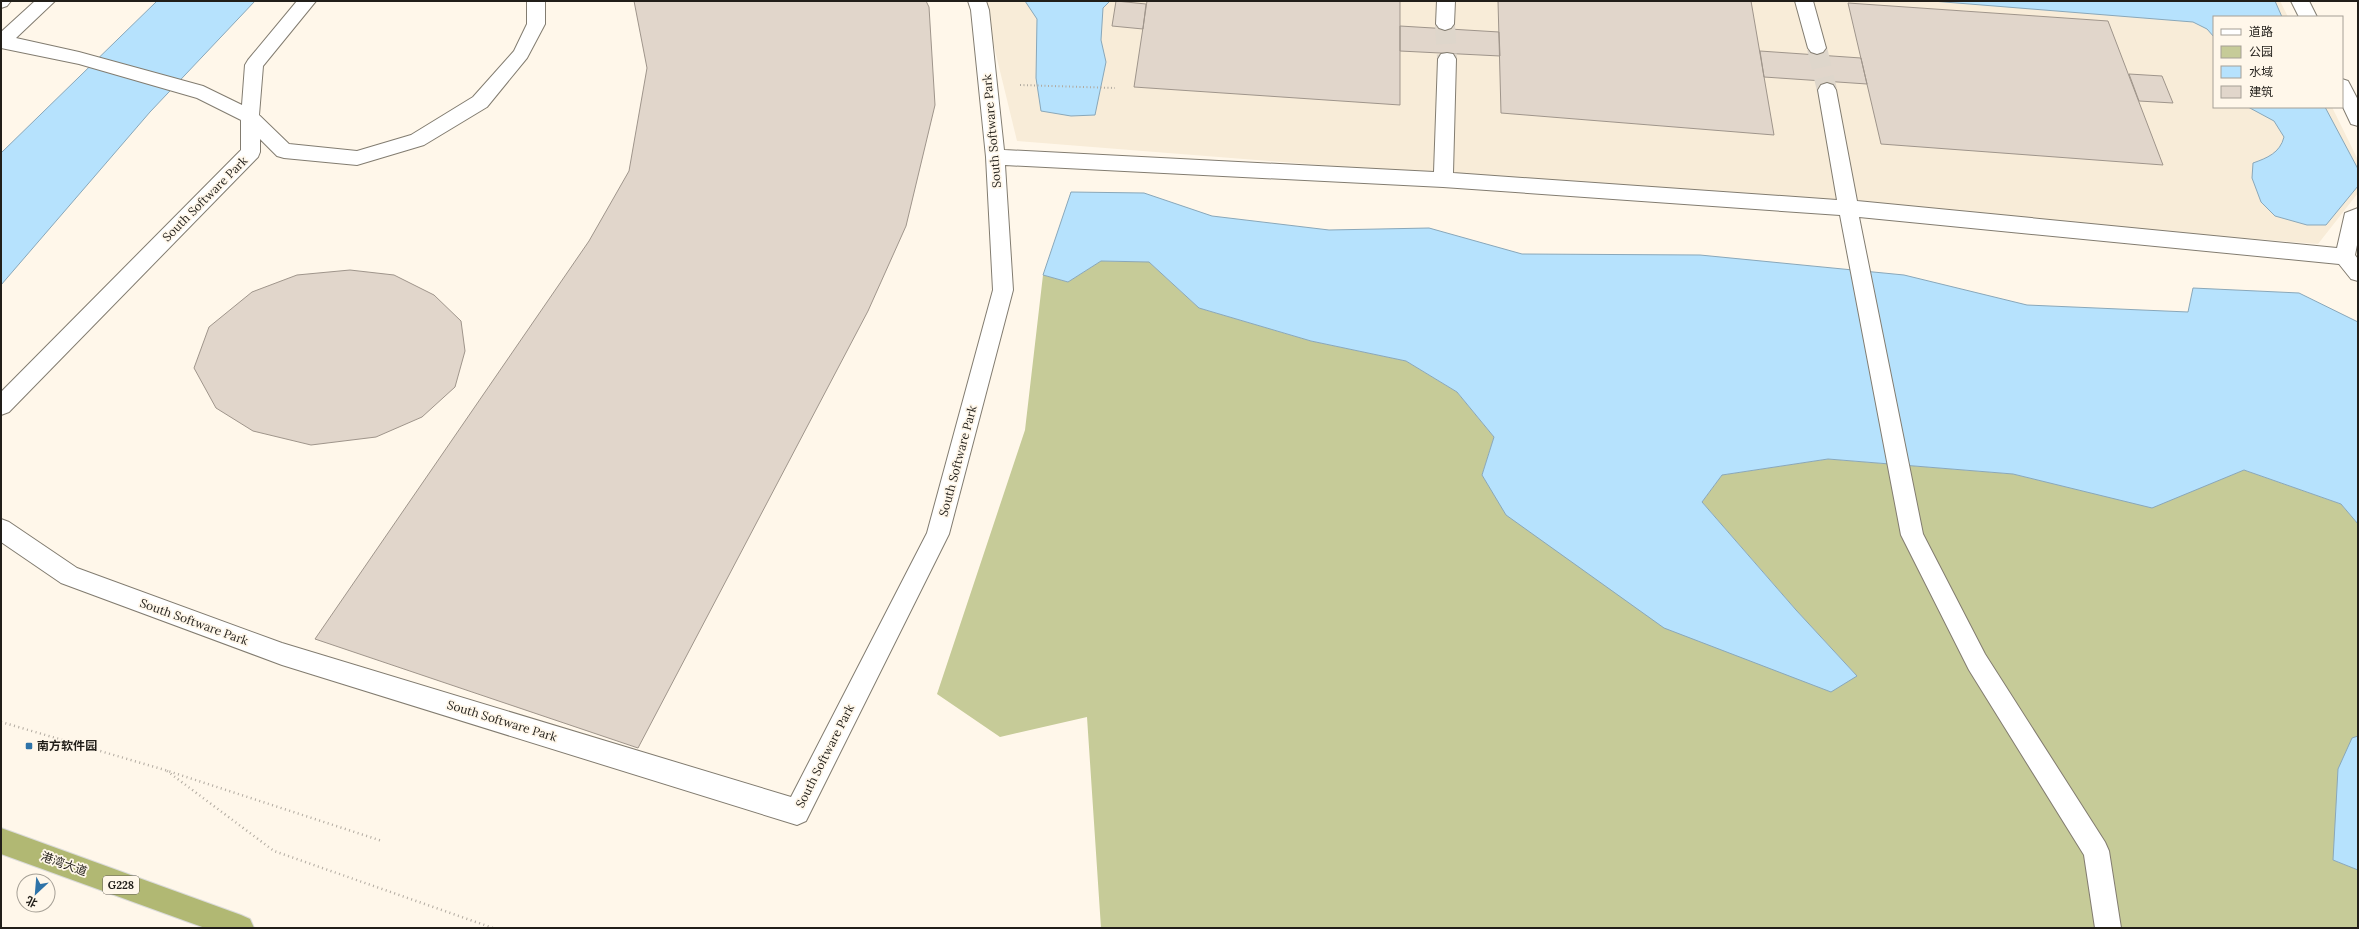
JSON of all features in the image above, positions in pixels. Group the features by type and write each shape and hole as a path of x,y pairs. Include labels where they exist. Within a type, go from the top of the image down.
{"highway":[{"name":"港湾大道","path":"1,841 241,928"}],"street":[{"path":"1,42 46,1"},
{"name":"South Software Park","path":"1,406 251,152 250,117 254,65 307,1"},
{"path":"1,42 79,58 203,93 250,117 284,151 357,158 417,140 480,102 521,54 536,24 536,1"},
{"name":"South Software Park","path":"1,529 69,576 282,654 797,812 938,534 1003,290 996,157 980,10 977,1"},
{"path":"1446,1 1446,24"},
{"path":"1804,1 1817,48"},
{"path":"2300,1 2308,16"},
{"path":"1443,180 1447,59"},
{"path":"2343,88 2358,119"},
{"path":"1827,90 1857,256 1912,535 1977,662 2096,851 2108,928"},
{"path":"996,157 1443,180 1848,208 2345,257 2358,273"},
{"path":"2345,257 2352,218 2358,216"}],"path":[{"path":"1031,85 1115,88"},
{"path":"1,722 165,770 382,841"},
{"path":"165,770 274,851 493,928"}],"shaded area":[{"path":"983,1 2280,1 2288,16 2213,16 2213,108 2332,108 2358,160 2358,193 2318,244 1017,141"}],"green space":[{"path":"1101,261 1149,262 1199,308 1311,341 1406,361 1457,392 1494,437 1482,475 1507,515 1598,580 1857,676 1796,610 1702,502 1722,475 1828,459 2013,474 2152,507 2244,470 2341,504 2358,524 2358,736 2352,739 2333,860 2358,870 2358,928 1101,928 1087,717 1000,737 937,694 1025,430 1043,275 1068,282"}],"water":[{"path":"157,1 255,1 150,112 1,285 1,153"},
{"path":"1025,1 1110,1 1103,8 1101,40 1106,62 1095,115 1071,116 1041,111 1036,78 1037,19"},
{"path":"1932,1 2275,1 2282,16 2213,16 2213,36 2207,29 2193,22"},
{"path":"2250,108 2326,108 2358,169 2358,186 2326,225 2307,225 2275,216 2261,202 2252,178 2253,163 2268,157 2276,151 2282,143 2284,137 2274,121"},
{"path":"1071,192 1144,193 1212,216 1329,230 1429,228 1522,254 1700,255 1904,275 2027,305 2188,312 2193,288 2299,293 2358,322 2358,524 2341,504 2244,470 2152,508 2013,474 1828,459 1722,475 1702,502 1796,610 1857,676 1831,692 1664,628 1506,515 1482,475 1494,437 1457,392 1406,361 1311,341 1199,308 1149,262 1101,261 1068,282 1043,275"},
{"path":"2358,736 2358,870 2333,860 2338,769 2352,738"}],"building":[{"path":"634,1 926,1 929,7 935,105 906,226 868,311 638,748 315,639 589,241 629,171 647,68"},
{"path":"1116,1 1146,4 1143,29 1112,26"},
{"path":"1147,1 1400,1 1400,105 1134,87"},
{"path":"1498,1 1751,1 1774,135 1501,113"},
{"path":"1848,3 2108,21 2163,165 1881,144"},
{"path":"1400,26 1499,32 1500,56 1400,51"},
{"path":"1760,51 1861,58 1867,84 1764,77"},
{"path":"2129,74 2162,76 2173,103 2139,101"},
{"path":"350,270 394,275 434,295 461,321 465,351 455,387 422,417 376,437 311,445 253,431 216,408 194,368 209,327 252,292 297,275"}],"tunnel":[{"path":"1445,24 1447,59"},
{"path":"1817,48 1827,90"}],"place":[{"name":"南方软件园","path":"29,746"}]}
